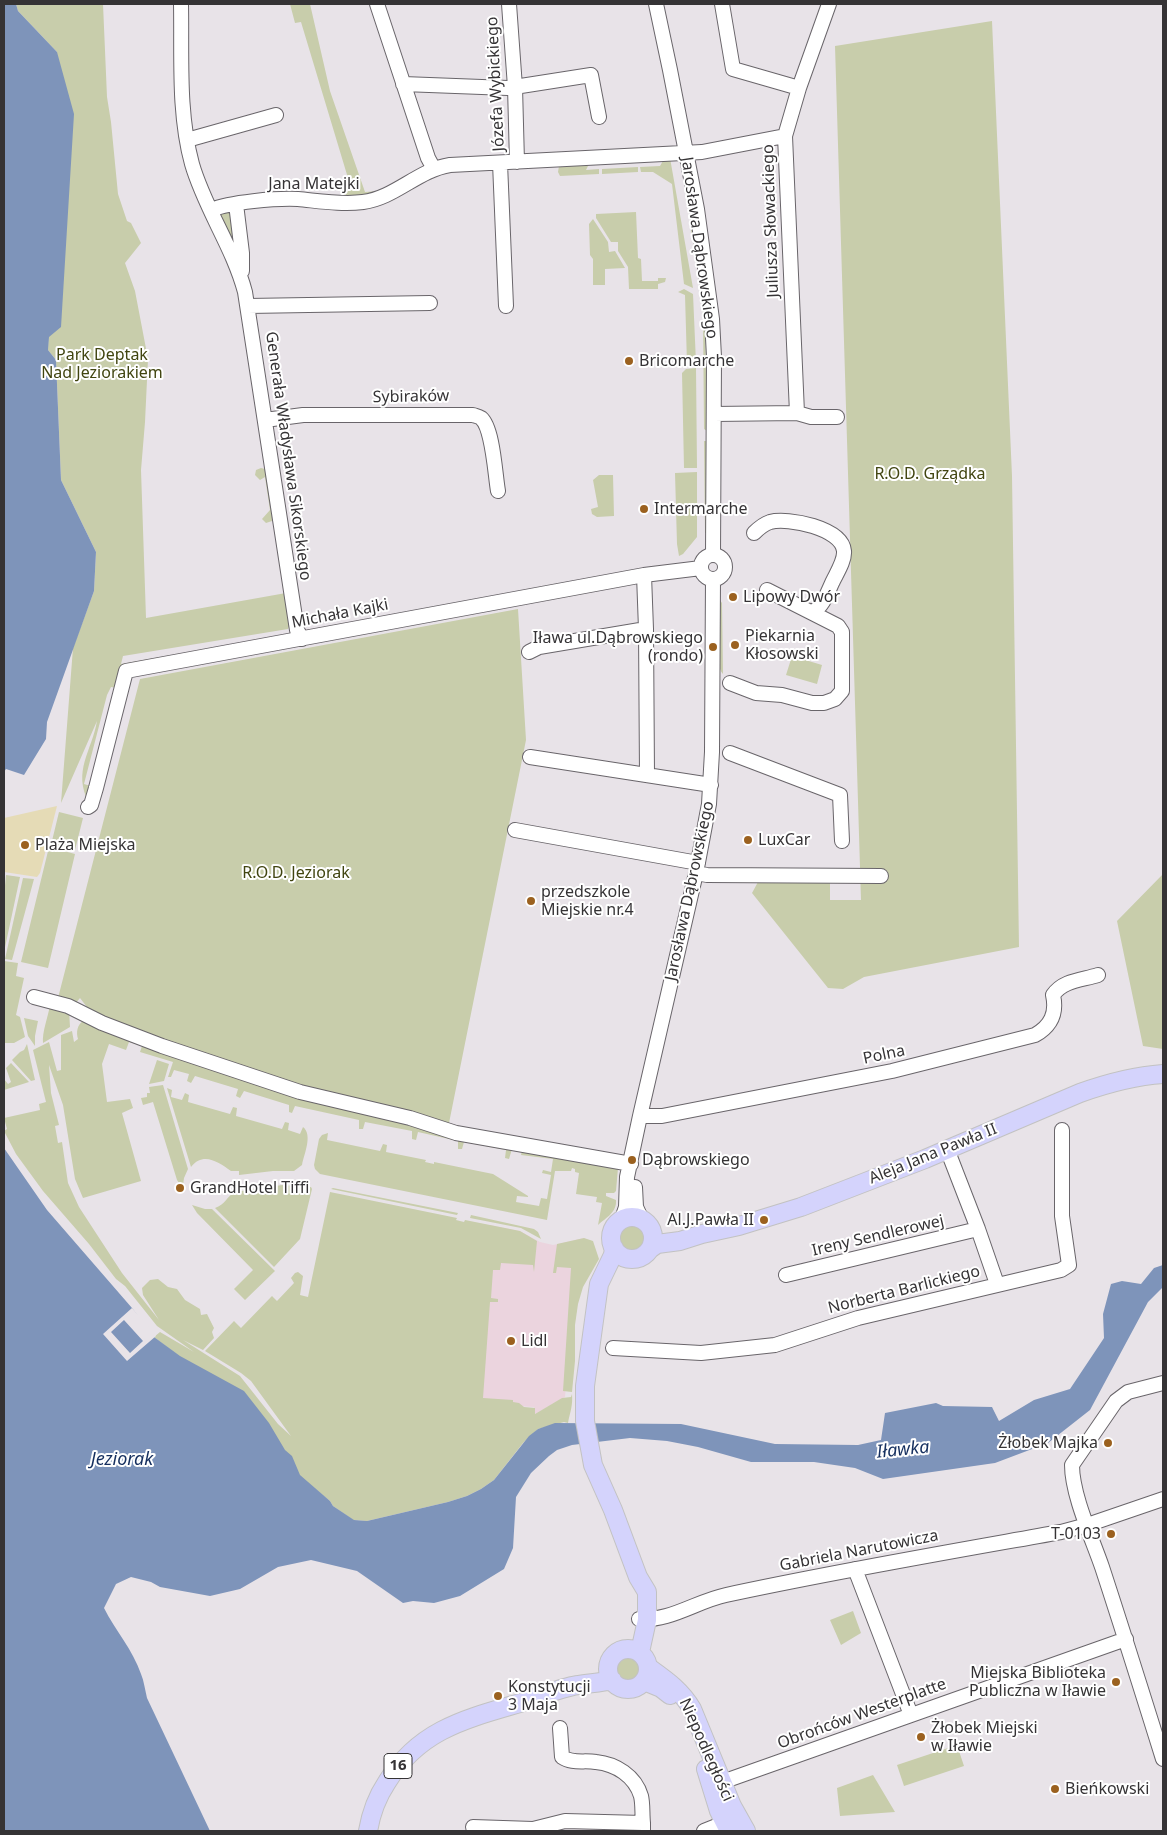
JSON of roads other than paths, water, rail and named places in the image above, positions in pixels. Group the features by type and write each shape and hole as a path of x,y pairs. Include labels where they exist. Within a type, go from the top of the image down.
{"main road":[{"name":"Aleja Jana Pawła II","path":"650,1249 657,1244 680,1241 739,1226 801,1207 947,1149 1080,1092 1140,1076 1163,1074"},
{"path":"598,1297 608,1285 617,1266 622,1261 628,1258 640,1257 650,1249 653,1236 646,1225 632,1217 622,1220 614,1226 612,1231 614,1248 622,1256 628,1258"},
{"name":"Aleja Jana Pawła II","path":"646,1225 657,1232 702,1234"},
{"path":"610,1674 610,1661 614,1654 621,1650 640,1662 647,1592 638,1577 613,1510 596,1473 590,1452 585,1410 587,1369 599,1284 613,1255 614,1248"},
{"name":"16","path":"368,1831 372,1812 384,1786 400,1763 422,1742 456,1724 610,1674 617,1685 624,1688 638,1686 640,1662"},
{"name":"Niepodległości","path":"640,1662 676,1688 685,1697 722,1782 734,1826"},
{"name":"Niepodległości","path":"640,1662 668,1692 682,1711 708,1775 715,1800 734,1826"}],"street":[{"name":"Generała Władysława Sikorskiego","path":"181,4 182,100 192,165 242,277"},
{"path":"377,4 428,158 434,169"},
{"name":"Józefa Wybickiego","path":"509,4 518,162"},
{"name":"Jarosława Dąbrowskiego","path":"656,4 700,226 712,319 714,357 713,555"},
{"path":"722,4 733,69 799,88"},
{"name":"Juliusza Słowackiego","path":"797,413 785,136 799,88 829,4"},
{"path":"403,84 515,87 591,75 599,116"},
{"path":"187,140 276,115"},
{"name":"Jana Matejki","path":"211,210 236,204 295,199 339,203 362,202 390,193 434,169 450,165 702,152 785,136"},
{"path":"500,162 506,306"},
{"name":"Generała Władysława Sikorskiego","path":"236,204 242,253 242,277 266,420 297,630 302,639"},
{"path":"248,306 430,303"},
{"path":"714,414 797,413 811,417 837,417"},
{"name":"Sybiraków","path":"266,420 303,416 473,415 480,418 486,425 489,434 498,491"},
{"path":"754,533 768,522 795,521 806,523 839,540 844,552 841,564 822,604 813,612"},
{"path":"713,555 721,558 725,566 723,574 713,579 704,576 701,568 704,558 713,555"},
{"name":"Michała Kajki","path":"88,807 91,805 96,788 126,671 644,575 701,568"},
{"path":"644,575 646,775"},
{"name":"Jarosława Dąbrowskiego","path":"622,1220 626,1207 627,1177 697,868 711,785 713,579"},
{"path":"730,683 756,693 782,694 812,703 824,704 835,699 842,691 842,632 834,623 767,590"},
{"path":"529,652 539,647 646,630"},
{"path":"730,752 840,795 842,841"},
{"path":"530,757 711,785"},
{"path":"515,830 697,868 707,875 881,876"},
{"name":"Polna","path":"640,1116 662,1116 892,1071 1035,1035 1044,1030 1050,1023 1054,1014 1055,1004 1053,995 1056,991 1068,983 1098,975"},
{"path":"34,997 68,1006 162,1046 300,1092 410,1118 456,1133 631,1166"},
{"name":"Norberta Barlickiego","path":"613,1348 701,1353 775,1345 858,1318 1061,1270 1069,1265 1062,1216 1062,1130"},
{"path":"947,1149 997,1284"},
{"name":"Jarosława Dąbrowskiego","path":"631,1166 634,1178 636,1207 646,1225"},
{"name":"Ireny Sendlerowej","path":"786,1275 978,1229"},
{"path":"1163,1383 1128,1392 1116,1401 1072,1465 1078,1496 1126,1639 1163,1759"},
{"name":"Gabriela Narutowicza","path":"643,1619 665,1616 723,1595 1061,1532 1163,1500"},
{"path":"855,1569 911,1715"},
{"name":"Obrońców Westerplatte","path":"722,1782 1126,1639"},
{"path":"473,1827 533,1829 565,1821 643,1827 641,1796 633,1780 621,1769 597,1762 568,1761 562,1757 560,1728"},
{"name":"Niepodległości","path":"704,1831 734,1826"}],"water":[{"path":"4,4 16,4 18,11 57,52 74,114 61,327 49,337 48,350 56,360 61,480 96,552 94,591 47,722 46,739 24,775 6,769 4,772"},
{"name":"Jeziorak","path":"4,1148 47,1210 132,1308 154,1337 180,1356 244,1391 269,1423 285,1450 292,1456 300,1475 330,1501 333,1506 354,1520 367,1521 467,1496 494,1480 529,1436 538,1429 555,1423 681,1424 775,1444 858,1445 881,1440 885,1413 936,1403 943,1406 992,1407 999,1421 1034,1400 1070,1389 1104,1338 1103,1314 1111,1284 1122,1281 1141,1284 1154,1268 1163,1265 1163,1287 1148,1302 1090,1410 1048,1443 995,1463 883,1479 855,1468 814,1462 751,1462 698,1447 667,1441 630,1438 572,1445 557,1450 549,1456 531,1473 516,1497 513,1548 504,1569 460,1596 434,1603 413,1601 403,1603 357,1571 311,1560 278,1567 240,1589 210,1596 160,1587 151,1582 131,1577 116,1584 104,1608 138,1665 147,1698 210,1831 4,1831"}],"place":[{"name":"Bricomarche","path":"629,361"},
{"name":"Intermarche","path":"644,509"},
{"name":"Lipowy Dwór","path":"733,597"},
{"name":"Piekarnia Kłosowski","path":"735,645"},
{"name":"Iława ul.Dąbrowskiego (rondo)","path":"713,647"},
{"name":"LuxCar","path":"748,840"},
{"name":"Plaża Miejska","path":"25,845"},
{"name":"przedszkole Miejskie nr.4","path":"531,901"},
{"name":"Dąbrowskiego","path":"632,1160"},
{"name":"GrandHotel Tiffi","path":"180,1188"},
{"name":"Al.J.Pawła II","path":"764,1220"},
{"name":"Lidl","path":"511,1341"},
{"name":"Żłobek Majka","path":"1108,1443"},
{"name":"T-0103","path":"1111,1534"},
{"name":"Miejska Biblioteka Publiczna w Iławie","path":"1116,1682"},
{"name":"Konstytucji 3 Maja","path":"498,1696"},
{"name":"Żłobek Miejski w Iławie","path":"921,1737"},
{"name":"Bieńkowski","path":"1055,1789"}],"park label":[{"name":"Park Deptak Nad Jeziorakiem","path":"102,364"},
{"name":"R.O.D. Grządka","path":"930,474"},
{"name":"R.O.D. Jeziorak","path":"296,873"}],"water label":[{"name":"Iławka","path":"903,1450"}]}
